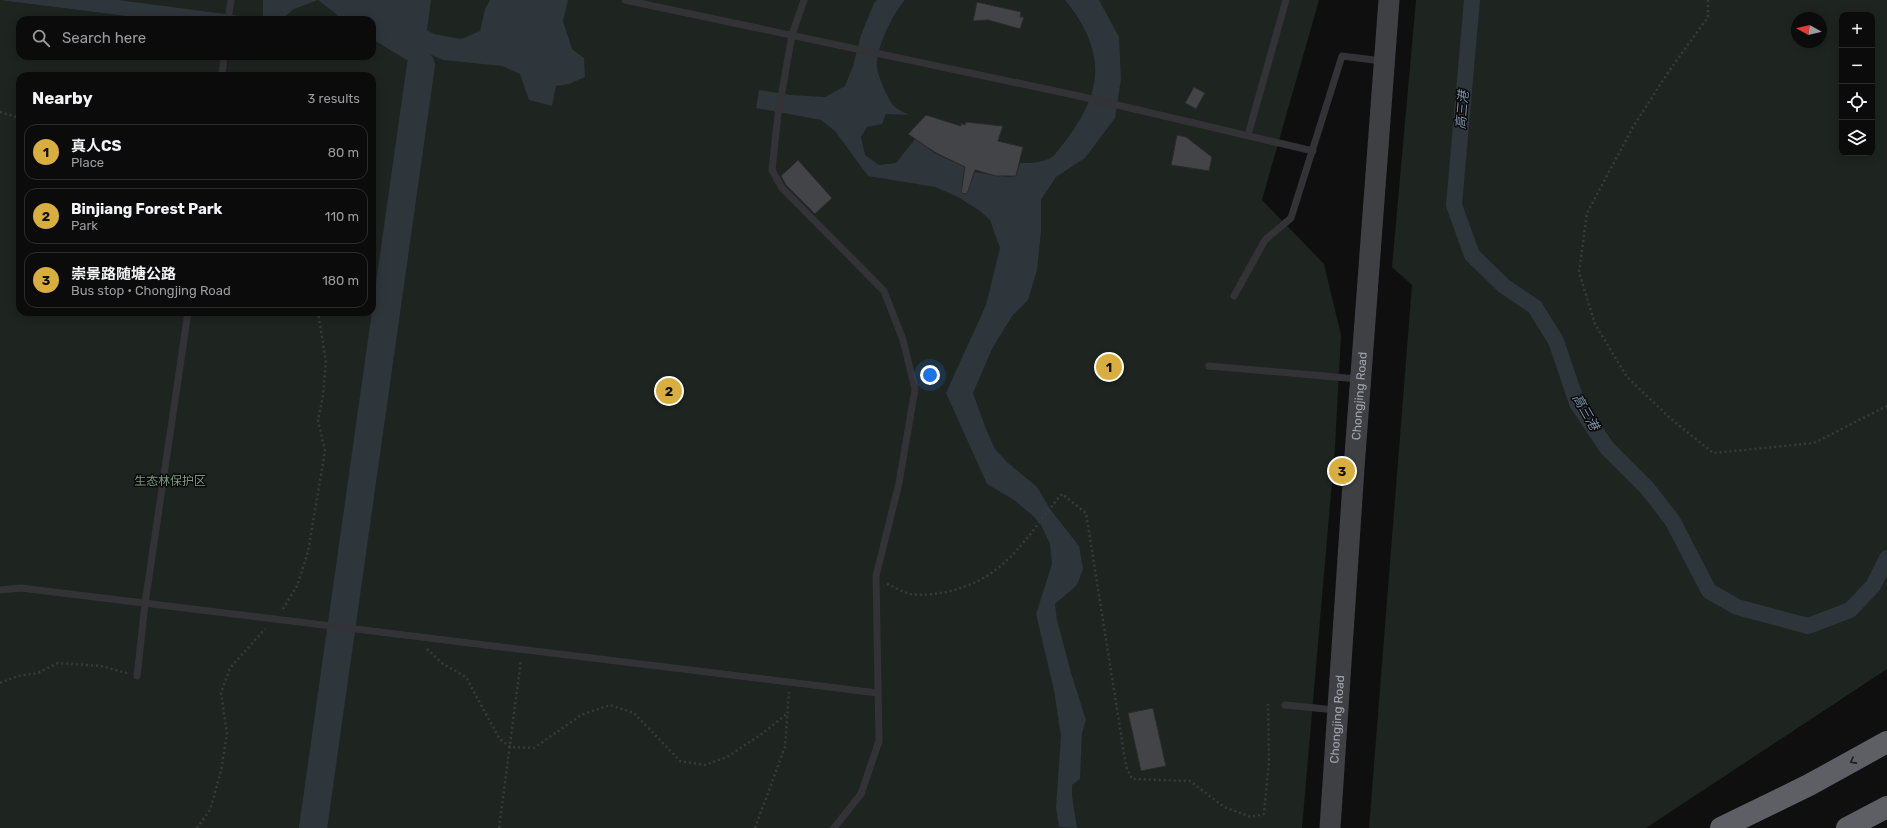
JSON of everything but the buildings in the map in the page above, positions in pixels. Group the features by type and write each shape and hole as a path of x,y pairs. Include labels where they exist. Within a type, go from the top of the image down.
{"highway":[{"path":"1721,828 1810,785 1887,742"},
{"path":"1847,828 1882,811"}],"street":[{"name":"Chongjing Road","path":"1330,828 1354,468 1362,379 1389,0"}],"lane":[{"path":"228,16 231,0"},
{"path":"625,0 792,34 1079,96 1313,151"},
{"path":"804,0 792,34 778,114 772,170 782,188 884,291 903,340 915,388 899,483 876,579 879,741 861,794 834,828"},
{"path":"1248,135 1286,0"},
{"path":"1234,296 1265,240 1291,218 1342,56 1384,61"},
{"path":"222,72 224,60"},
{"path":"137,676 145,604 187,316"},
{"path":"1209,366 1362,379"},
{"path":"0,590 21,588 878,693"},
{"path":"1285,705 1338,710"}],"path":[{"path":"1708,0 1708,17 1669,70 1633,127 1587,213 1579,272 1595,324 1627,377 1670,418 1713,452 1814,443 1887,406"},
{"path":"0,112 16,117"},
{"path":"196,828 210,810 221,770 227,734 221,693 230,668 286,606 297,586 308,552 325,451 318,420 324,396 326,362 319,316"},
{"path":"876,579 910,594 934,594 965,588 999,568 1025,541 1062,494 1086,513 1126,766 1132,779 1190,781 1224,807 1251,817 1264,814 1269,762 1268,704"},
{"path":"414,636 443,664 466,677 499,738 510,747 534,748 581,715 610,705 634,712 680,761 705,765 727,757 763,733 788,713"},
{"path":"499,828 523,650"},
{"path":"0,683 18,676 38,673 58,664 101,666 137,676"},
{"path":"755,828 785,747 790,682"}],"green space":[{"name":"生态林保护区","path":"0,0 1319,0 1262,200 1324,264 1341,335 1335,447 1302,828 0,828"},
{"path":"1416,0 1887,0 1887,669 1646,828 1369,828 1412,285 1392,267"}],"shaded area":[{"path":"0,0 118,0 240,16 126,16"},
{"path":"263,0 318,0 294,9 286,16 263,16"},
{"path":"318,0 431,0 427,30 434,34 461,39 480,31 485,9 490,0 568,0 563,21 572,49 584,58 585,77 569,84 556,86 552,106 529,100 520,74 502,66 443,60 427,53 421,65 405,59 376,41 376,16 338,16"},
{"path":"877,0 905,0 890,22 879,52 877,68 879,77 890,100 897,108 909,115 886,114 882,124 867,127 861,137 865,155 879,165 896,163 915,139 936,154 965,167 964,175 973,177 975,172 1008,177 1016,176 1020,163 1040,162 1052,157 1078,124 1088,103 1095,80 1094,57 1090,41 1075,13 1065,0 1099,0 1119,37 1121,79 1115,118 1085,158 1056,177 1041,200 1041,232 1037,270 1028,300 1012,316 992,349 973,393 995,449 1007,462 1037,487 1050,509 1079,546 1083,569 1077,585 1055,604 1057,620 1086,720 1082,733 1080,779 1072,785 1072,796 1077,828 1059,827 1056,807 1061,736 1054,690 1036,614 1052,564 1050,544 1040,523 1033,516 1014,500 987,484 946,393 986,305 1000,248 990,220 980,211 958,197 935,187 868,176 835,131 821,120 756,108 759,90 791,95 825,97 845,86 853,66 861,35 874,3"}],"waterway":[{"name":"高三港","path":"1472,0 1454,205 1472,255 1504,286 1535,307 1556,341 1577,403 1607,448 1647,488 1672,520 1709,591 1737,607 1808,626 1850,610 1873,586 1887,558"},
{"path":"313,828 421,65"}],"place":[{"name":"真人CS","path":"1109,367"},
{"name":"Binjiang Forest Park","path":"669,391"},
{"name":"崇景路随塘公路","path":"1342,471"}]}
